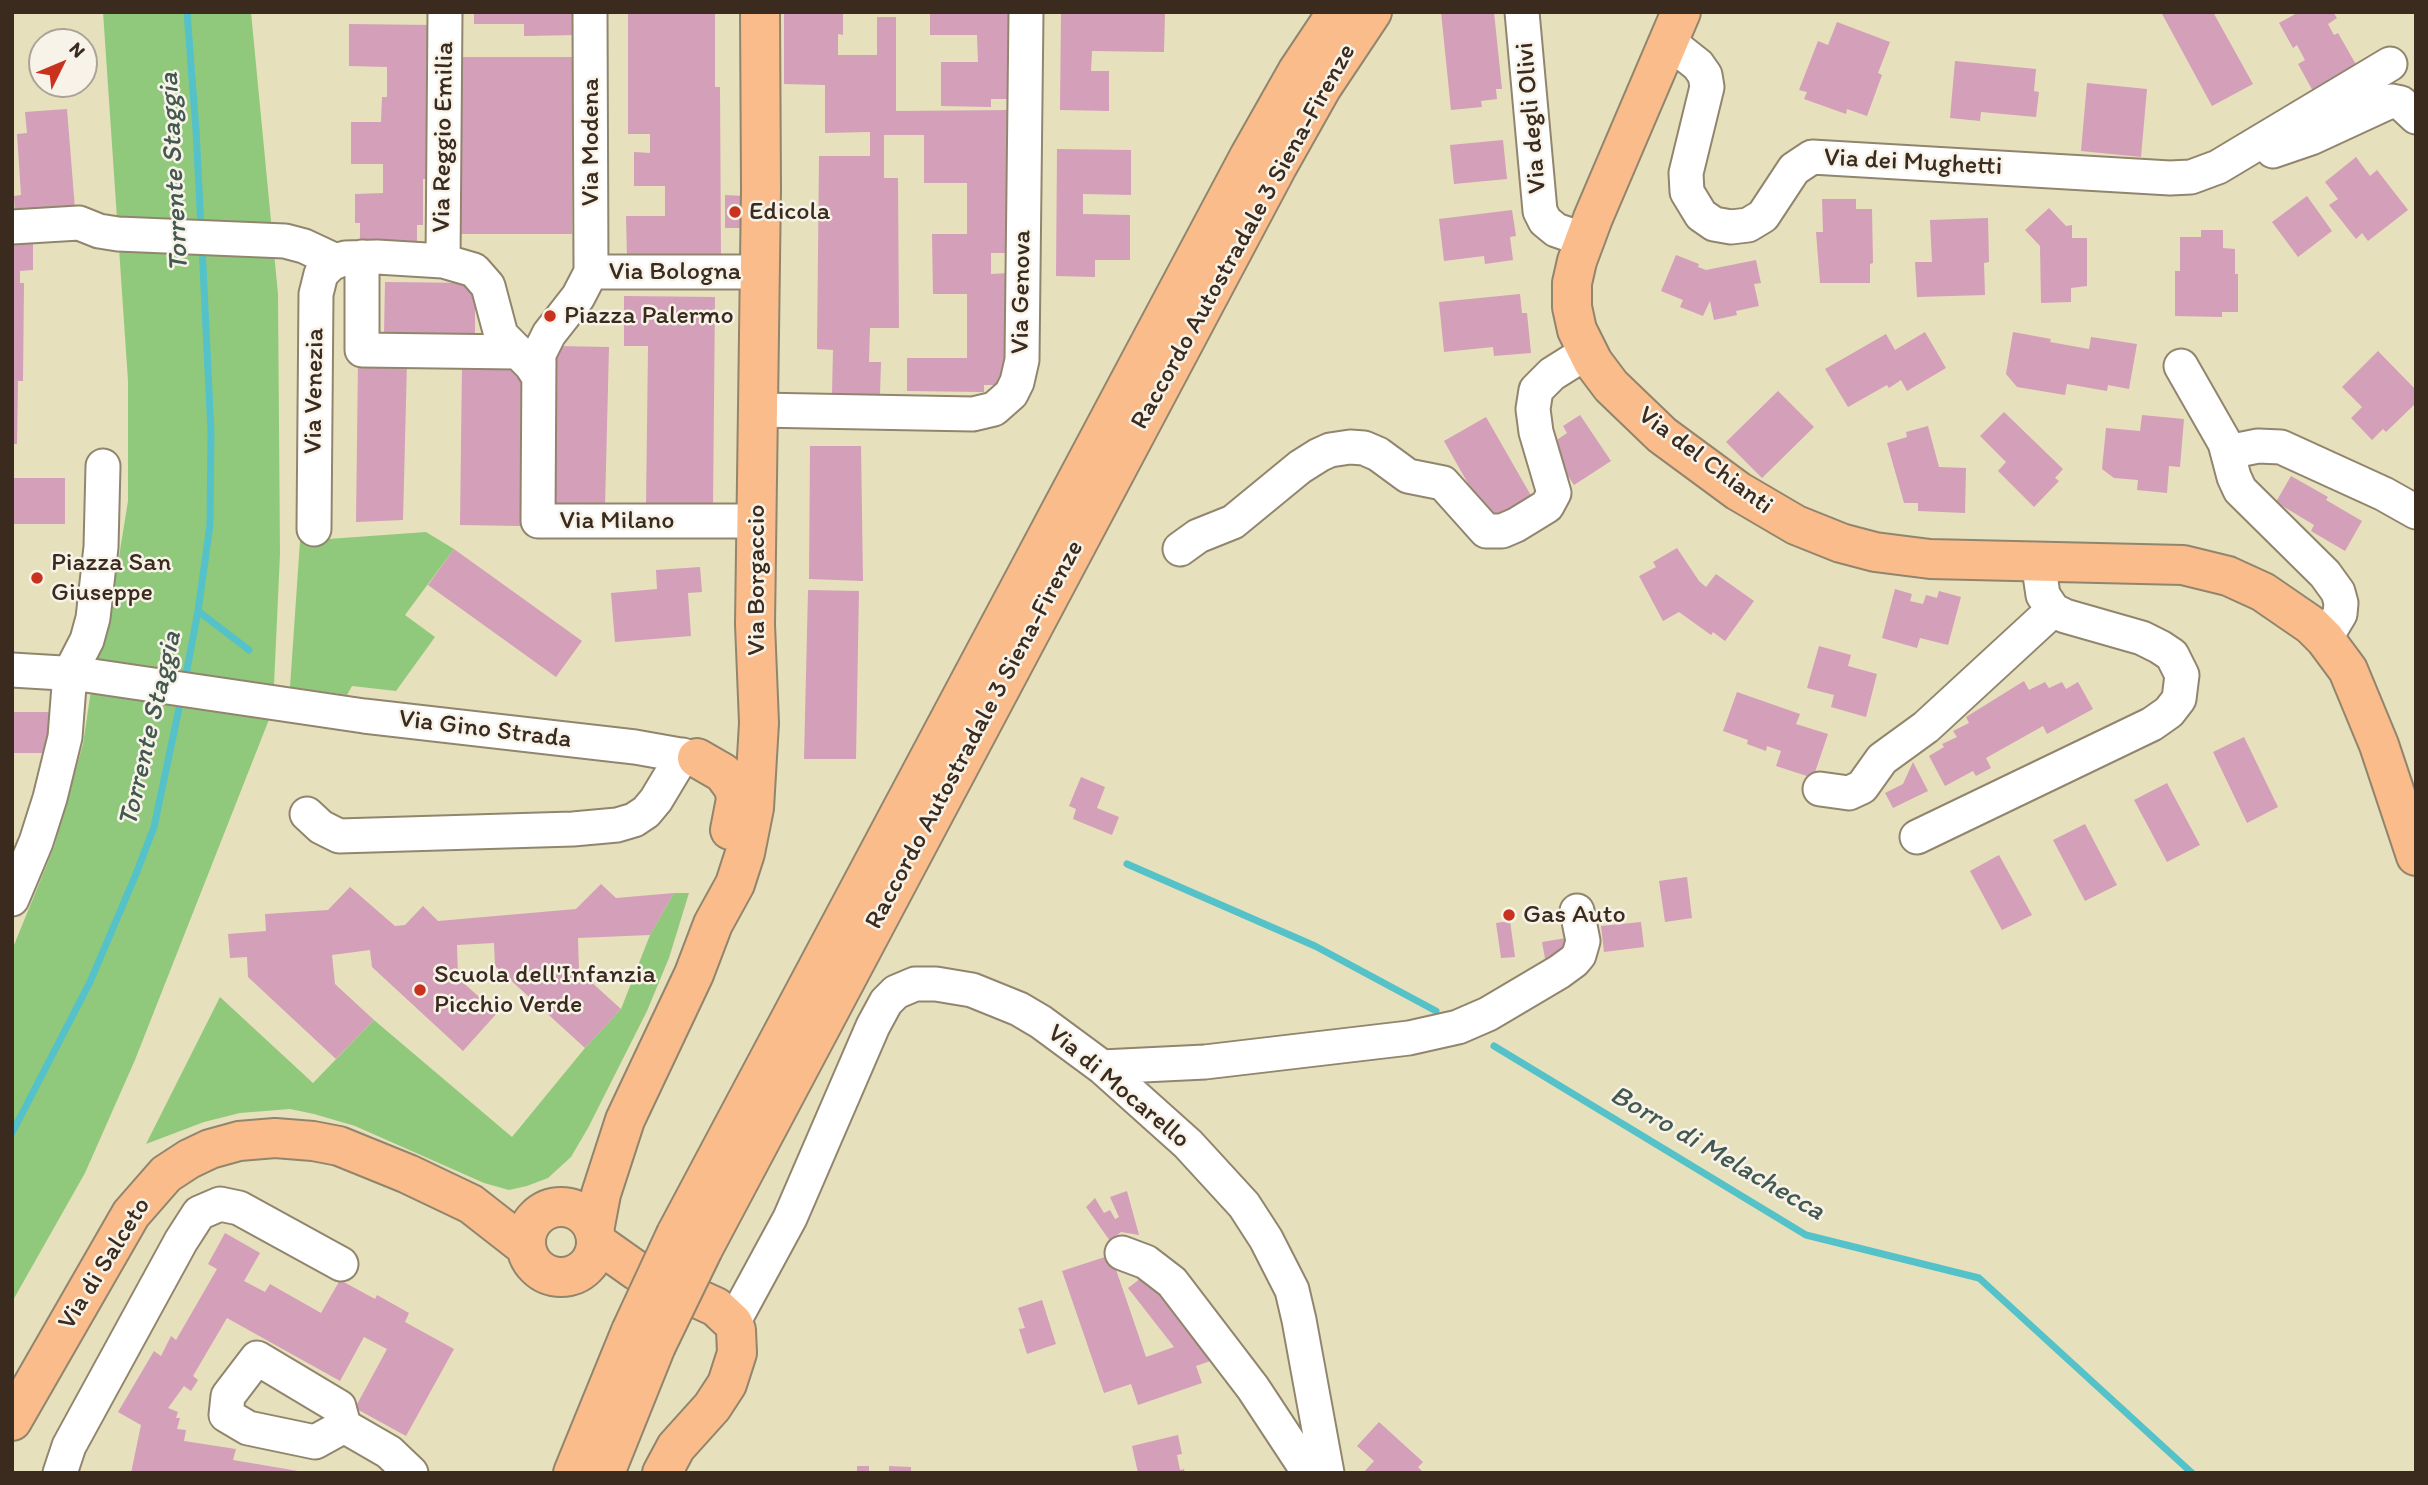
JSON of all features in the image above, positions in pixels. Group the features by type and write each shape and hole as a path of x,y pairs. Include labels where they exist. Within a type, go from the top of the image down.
{"main road":[{"name":"Via Borgaccio","path":"593,1245 600,1194 625,1120 689,984 712,925 735,884 751,824 759,745 755,624 760,272 760,12"},
{"name":"Raccordo Autostradale 3 Siena-Firenze","path":"573,1473 689,1242 1244,167 1297,72 1337,12"},
{"name":"Raccordo Autostradale 3 Siena-Firenze","path":"689,1242 1277,167 1322,87 1372,12"},
{"name":"Via del Chianti","path":"1675,27 1585,240 1575,270 1571,295 1577,330 1587,352 1617,392 1662,435 1738,491 1796,526 1853,547 1899,556 1955,560 2183,565 2211,570 2245,583 2281,602 2325,639 2348,670 2359,693 2416,856"},
{"path":"690,756 712,756 727,750 738,741 742,733 755,624"},
{"path":"690,756 723,773 731,781 736,793 733,818 716,890 712,925"},
{"name":"Via Borgaccio","path":"547,1209 625,1120"},
{"name":"Via di Salceto","path":"12,1421 131,1214 166,1174 200,1153 239,1141 257,1139 327,1143 389,1165 471,1205 526,1247"},
{"name":"Via di Salceto","path":"471,1205 547,1209"},
{"path":"593,1245 577,1273 555,1277 536,1267 529,1258 526,1247 528,1227 547,1209 563,1206 583,1214 593,1245 637,1271 707,1303 733,1323 737,1353 727,1384 712,1407 676,1447 662,1473"},
{"name":"Raccordo Autostradale 3 Siena-Firenze","path":"605,1473 643,1338"}],"street":[{"name":"Via Reggio Emilia","path":"443,261 445,12"},
{"name":"Via Modena","path":"590,12 591,272"},
{"name":"Via Genova","path":"758,410 973,414 994,409 1011,394 1022,360 1026,12"},
{"name":"Via degli Olivi","path":"1522,12 1541,211 1545,221 1556,230 1585,240"},
{"name":"Via dei Mughetti","path":"1675,27 1704,75 1707,87 1686,173 1687,192 1701,215 1714,224 1726,227 1748,225 1763,216 1794,169 1812,157 2181,178 2202,174 2227,162 2390,64"},
{"name":"Via dei Mughetti","path":"2227,162 2296,144 2391,101 2401,103 2416,117"},
{"path":"12,227 79,223 99,231 118,234 277,240 349,259 443,261 474,270 484,279 492,297 498,329 538,376"},
{"path":"349,259 362,350 516,352"},
{"name":"Via Venezia","path":"314,529 316,294 321,274 349,259"},
{"path":"538,376 539,354 546,340 578,297 591,272"},
{"name":"Via Bologna","path":"591,272 760,272"},
{"path":"1180,549 1198,536 1233,522 1300,467 1319,455 1350,447 1378,454 1408,476 1443,483 1486,531 1495,532 1516,525 1547,506 1554,493 1536,432 1532,409 1536,390 1552,374 1587,352"},
{"path":"2181,366 2228,452 2240,490 2325,574 2338,592 2340,614 2325,639"},
{"name":"Via Milano","path":"538,376 538,521 756,521"},
{"path":"2228,452 2258,446 2281,447 2384,494 2416,512"},
{"path":"12,899 43,821 60,763 67,723 82,675 100,568 103,466"},
{"path":"1917,837 2152,724 2169,712 2179,699 2182,675 2176,660 2166,650 2142,638 2064,616 2053,610 2043,595 2038,561"},
{"path":"1820,789 1849,793 1862,787 1882,759 1926,727 2053,610"},
{"name":"Via Gino Strada","path":"12,670 82,675 384,719 690,756"},
{"path":"307,814 320,827 339,836 573,829 617,825 634,821 646,812 690,756"},
{"path":"1102,1067 1205,1062 1409,1038 1458,1027 1488,1014 1574,961 1583,941 1577,911"},
{"name":"Via di Mocarello","path":"733,1323 790,1218 873,1026 886,1002 905,987 925,983 952,985 985,994 1041,1022 1102,1067 1157,1115 1222,1179 1255,1221 1277,1258 1296,1305 1327,1473"},
{"path":"60,1473 69,1446 199,1213 220,1204 239,1208 341,1264"},
{"path":"1122,1253 1146,1262 1172,1282 1253,1388 1309,1473"},
{"path":"344,1426 389,1452 411,1473"}],"green space":[{"path":"103,12 251,12 278,294 280,554 274,685 270,717 135,1060 85,1173 12,1302 12,950 54,847 83,744 95,663 116,575 128,501 128,381"},
{"path":"426,532 454,549 405,615 435,637 396,691 352,686 347,695 290,687 300,541"},
{"path":"674,893 689,893 669,958 647,1011 571,1157 548,1178 509,1190 484,1183 355,1126 290,1109 240,1113 204,1122 146,1144 220,997 313,1083 374,1020 512,1137 585,1048 621,1009 650,935"}],"building":[{"path":"474,12 579,12 579,35 524,36 524,24 474,24"},
{"path":"628,12 715,12 715,87 720,87 721,258 627,258 626,216 665,216 665,186 634,186 634,152 650,153 650,134 628,134"},
{"path":"784,12 843,12 843,35 838,34 838,55 877,55 877,17 896,17 896,111 1012,110 1012,253 991,253 991,274 1008,273 1008,372 1002,385 984,385 984,392 907,391 907,358 967,358 967,294 933,294 932,234 967,234 967,183 924,183 924,135 884,135 884,178 898,178 899,328 870,328 869,362 881,362 880,394 832,394 833,350 817,349 819,156 870,156 870,132 825,133 825,85 784,84"},
{"path":"930,12 1010,12 1014,99 991,99 991,107 941,106 941,62 978,62 977,35 930,35"},
{"path":"1061,12 1165,12 1164,52 1092,51 1091,71 1109,71 1109,111 1060,110"},
{"path":"1441,12 1494,12 1502,89 1496,89 1497,99 1481,101 1482,107 1451,110"},
{"path":"2161,12 2213,12 2253,84 2212,106"},
{"path":"2299,12 2333,12 2337,18 2328,24 2334,35 2338,33 2358,68 2314,93 2298,64 2305,60 2297,45 2293,48 2279,23"},
{"path":"1837,22 1890,42 1878,73 1882,75 1867,116 1847,109 1846,114 1804,99 1807,92 1799,90 1818,41 1828,45"},
{"path":"349,24 432,25 432,60 426,60 426,179 423,179 423,225 417,225 417,244 360,244 360,223 355,223 355,194 383,193 383,164 351,164 351,122 381,122 382,97 387,97 387,67 349,66"},
{"path":"461,57 572,57 572,234 461,234"},
{"path":"1955,61 2036,69 2034,91 2039,92 2036,117 1981,112 1980,121 1950,118"},
{"path":"2087,83 2147,89 2141,157 2081,151"},
{"path":"67,109 75,209 15,214 14,196 21,195 17,134 27,133 25,112"},
{"path":"1503,140 1507,179 1454,184 1450,145"},
{"path":"1057,149 1131,150 1131,195 1083,194 1083,214 1130,215 1130,260 1095,260 1095,277 1056,276"},
{"path":"2356,157 2370,176 2377,170 2408,210 2368,241 2362,233 2356,239 2329,205 2338,199 2325,182"},
{"name":"Edicola","path":"725,195 745,196 745,228 725,228"},
{"path":"2307,196 2332,231 2298,257 2272,222"},
{"path":"1822,199 1856,199 1856,209 1872,209 1873,263 1870,264 1870,283 1820,283 1816,232 1823,232"},
{"path":"2049,208 2066,226 2072,225 2072,238 2087,238 2087,286 2071,288 2071,302 2041,303 2040,246 2025,230"},
{"path":"1512,210 1516,236 1510,237 1513,260 1485,264 1484,256 1444,261 1439,219"},
{"path":"1988,218 1989,262 1984,263 1985,295 1917,297 1915,262 1932,262 1930,220"},
{"path":"2201,230 2223,230 2223,248 2235,249 2238,312 2222,312 2222,317 2175,316 2175,271 2180,271 2180,237 2201,237"},
{"path":"12,244 33,244 33,270 20,271 20,283 24,283 23,381 18,381 17,444 12,444"},
{"path":"1676,255 1699,264 1698,267 1706,270 1756,260 1761,283 1754,284 1759,306 1714,320 1710,301 1703,316 1680,307 1683,300 1661,291"},
{"path":"385,282 475,283 475,337 384,335"},
{"path":"1520,294 1522,313 1527,313 1531,353 1494,356 1493,347 1444,352 1439,302"},
{"path":"624,296 715,297 713,508 646,506 648,346 624,346"},
{"path":"1925,332 1946,368 1907,391 1901,380 1848,407 1825,369 1886,334 1895,350"},
{"path":"2013,332 2089,349 2091,337 2137,344 2129,389 2108,385 2107,391 2067,384 2065,395 2017,387 2006,374"},
{"path":"557,346 609,347 605,507 553,506"},
{"path":"2378,351 2416,390 2416,403 2386,432 2383,429 2372,440 2351,418 2362,407 2342,387"},
{"path":"358,361 407,362 403,520 356,522"},
{"path":"462,364 521,365 520,526 460,525"},
{"path":"1778,391 1814,427 1762,478 1726,442"},
{"path":"2004,412 2063,469 2055,478 2059,481 2034,507 1998,471 2006,462 1980,436"},
{"path":"1580,415 1611,461 1574,485 1548,446 1567,433 1563,426"},
{"path":"2142,415 2184,419 2180,467 2169,466 2167,493 2137,490 2138,480 2114,478 2102,469 2106,428 2140,431"},
{"path":"1486,417 1537,506 1492,526 1444,441"},
{"path":"1928,426 1939,467 1966,468 1965,513 1918,511 1918,503 1904,503 1887,443 1907,437 1906,432"},
{"path":"810,446 861,446 863,581 809,579"},
{"path":"2291,476 2362,521 2345,551 2311,531 2314,525 2276,502"},
{"path":"12,478 65,478 65,524 12,524"},
{"path":"1677,548 1706,587 1716,574 1754,601 1725,641 1713,632 1711,635 1679,612 1663,621 1639,576 1656,567 1653,562"},
{"path":"454,549 582,641 556,677 428,585"},
{"path":"700,567 702,592 688,593 691,636 615,642 611,593 657,589 656,570"},
{"path":"1895,589 1912,594 1910,601 1923,604 1926,595 1937,598 1939,591 1961,597 1948,645 1920,638 1917,648 1882,638"},
{"path":"808,590 859,591 856,759 804,759"},
{"path":"1819,646 1851,655 1848,666 1877,674 1866,717 1831,707 1834,695 1807,688"},
{"path":"2024,681 2029,690 2045,682 2049,688 2062,682 2066,689 2078,682 2093,709 2047,734 2043,726 1986,758 1991,768 1976,776 1973,771 1945,786 1929,756 1944,747 1942,744 1957,737 1953,731 1969,723 1966,717"},
{"path":"1737,692 1800,714 1796,724 1828,734 1813,778 1776,766 1781,751 1767,746 1766,751 1747,744 1748,740 1723,731"},
{"path":"12,712 54,712 54,753 12,753"},
{"path":"2244,737 2278,807 2247,823 2213,752"},
{"path":"1913,762 1928,791 1893,808 1885,793 1903,784"},
{"path":"1081,777 1105,787 1097,808 1119,817 1112,835 1073,819 1076,809 1069,806"},
{"path":"2167,783 2200,845 2167,862 2134,800"},
{"path":"2085,824 2117,885 2085,901 2053,840"},
{"path":"1999,855 2032,915 2002,930 1970,871"},
{"path":"1687,877 1692,918 1665,922 1659,881"},
{"path":"601,884 616,898 674,893 650,935 578,938 579,971 621,1009 585,1048 495,966 494,943 457,945 458,978 497,1013 463,1051 372,967 370,950 332,955 335,984 374,1020 336,1059 248,977 247,957 230,958 228,934 266,931 265,914 328,910 350,887 395,926 405,925 423,906 438,921 576,909"},
{"path":"1510,921 1515,957 1501,958 1496,923"},
{"path":"1641,922 1644,947 1604,952 1601,926"},
{"path":"1566,938 1570,961 1546,964 1542,942"},
{"path":"1127,1191 1139,1235 1121,1232 1110,1241 1086,1207 1095,1198 1104,1213 1110,1210 1115,1219 1119,1217 1110,1197"},
{"path":"225,1233 260,1253 244,1281 265,1292 270,1284 321,1313 340,1280 375,1299 377,1295 409,1313 405,1322 454,1349 406,1436 355,1408 387,1349 364,1337 340,1381 227,1318 193,1376 198,1380 191,1391 184,1386 168,1408 178,1412 176,1418 180,1418 177,1429 186,1430 184,1441 236,1449 233,1460 310,1473 131,1473 141,1425 118,1412 154,1351 161,1356 171,1336 176,1340 217,1269 208,1264"},
{"path":"1111,1255 1146,1357 1174,1347 1128,1288 1149,1272 1216,1359 1196,1366 1202,1383 1138,1405 1131,1384 1104,1393 1062,1271"},
{"path":"1042,1300 1056,1344 1027,1354 1019,1329 1025,1328 1018,1308"},
{"path":"1379,1422 1423,1462 1418,1467 1424,1473 1363,1473 1374,1461 1357,1446"},
{"path":"1178,1435 1182,1454 1177,1455 1180,1470 1184,1469 1185,1473 1138,1473 1132,1446"},
{"path":"857,1466 869,1466 869,1473 857,1473"},
{"path":"889,1466 911,1467 911,1473 889,1473"}],"waterway":[{"name":"Torrente Staggia","path":"187,12 201,228"},
{"name":"Torrente Staggia","path":"185,680 210,525 211,432 202,246"},
{"name":"Borro di Melachecca","path":"198,611 249,650"},
{"name":"Torrente Staggia","path":"12,1133 90,982 136,874 154,827 181,699"},
{"name":"Borro di Melachecca","path":"1127,864 1315,946 1436,1011"},
{"name":"Borro di Melachecca","path":"1494,1046 1806,1235 1979,1278 2192,1473"}],"place":[{"name":"Edicola","path":"735,212"},
{"name":"Piazza Palermo","path":"550,316"},
{"name":"Piazza San Giuseppe","path":"37,578"},
{"name":"Gas Auto","path":"1509,915"},
{"name":"Scuola dell'Infanzia Picchio Verde","path":"420,990"}]}
